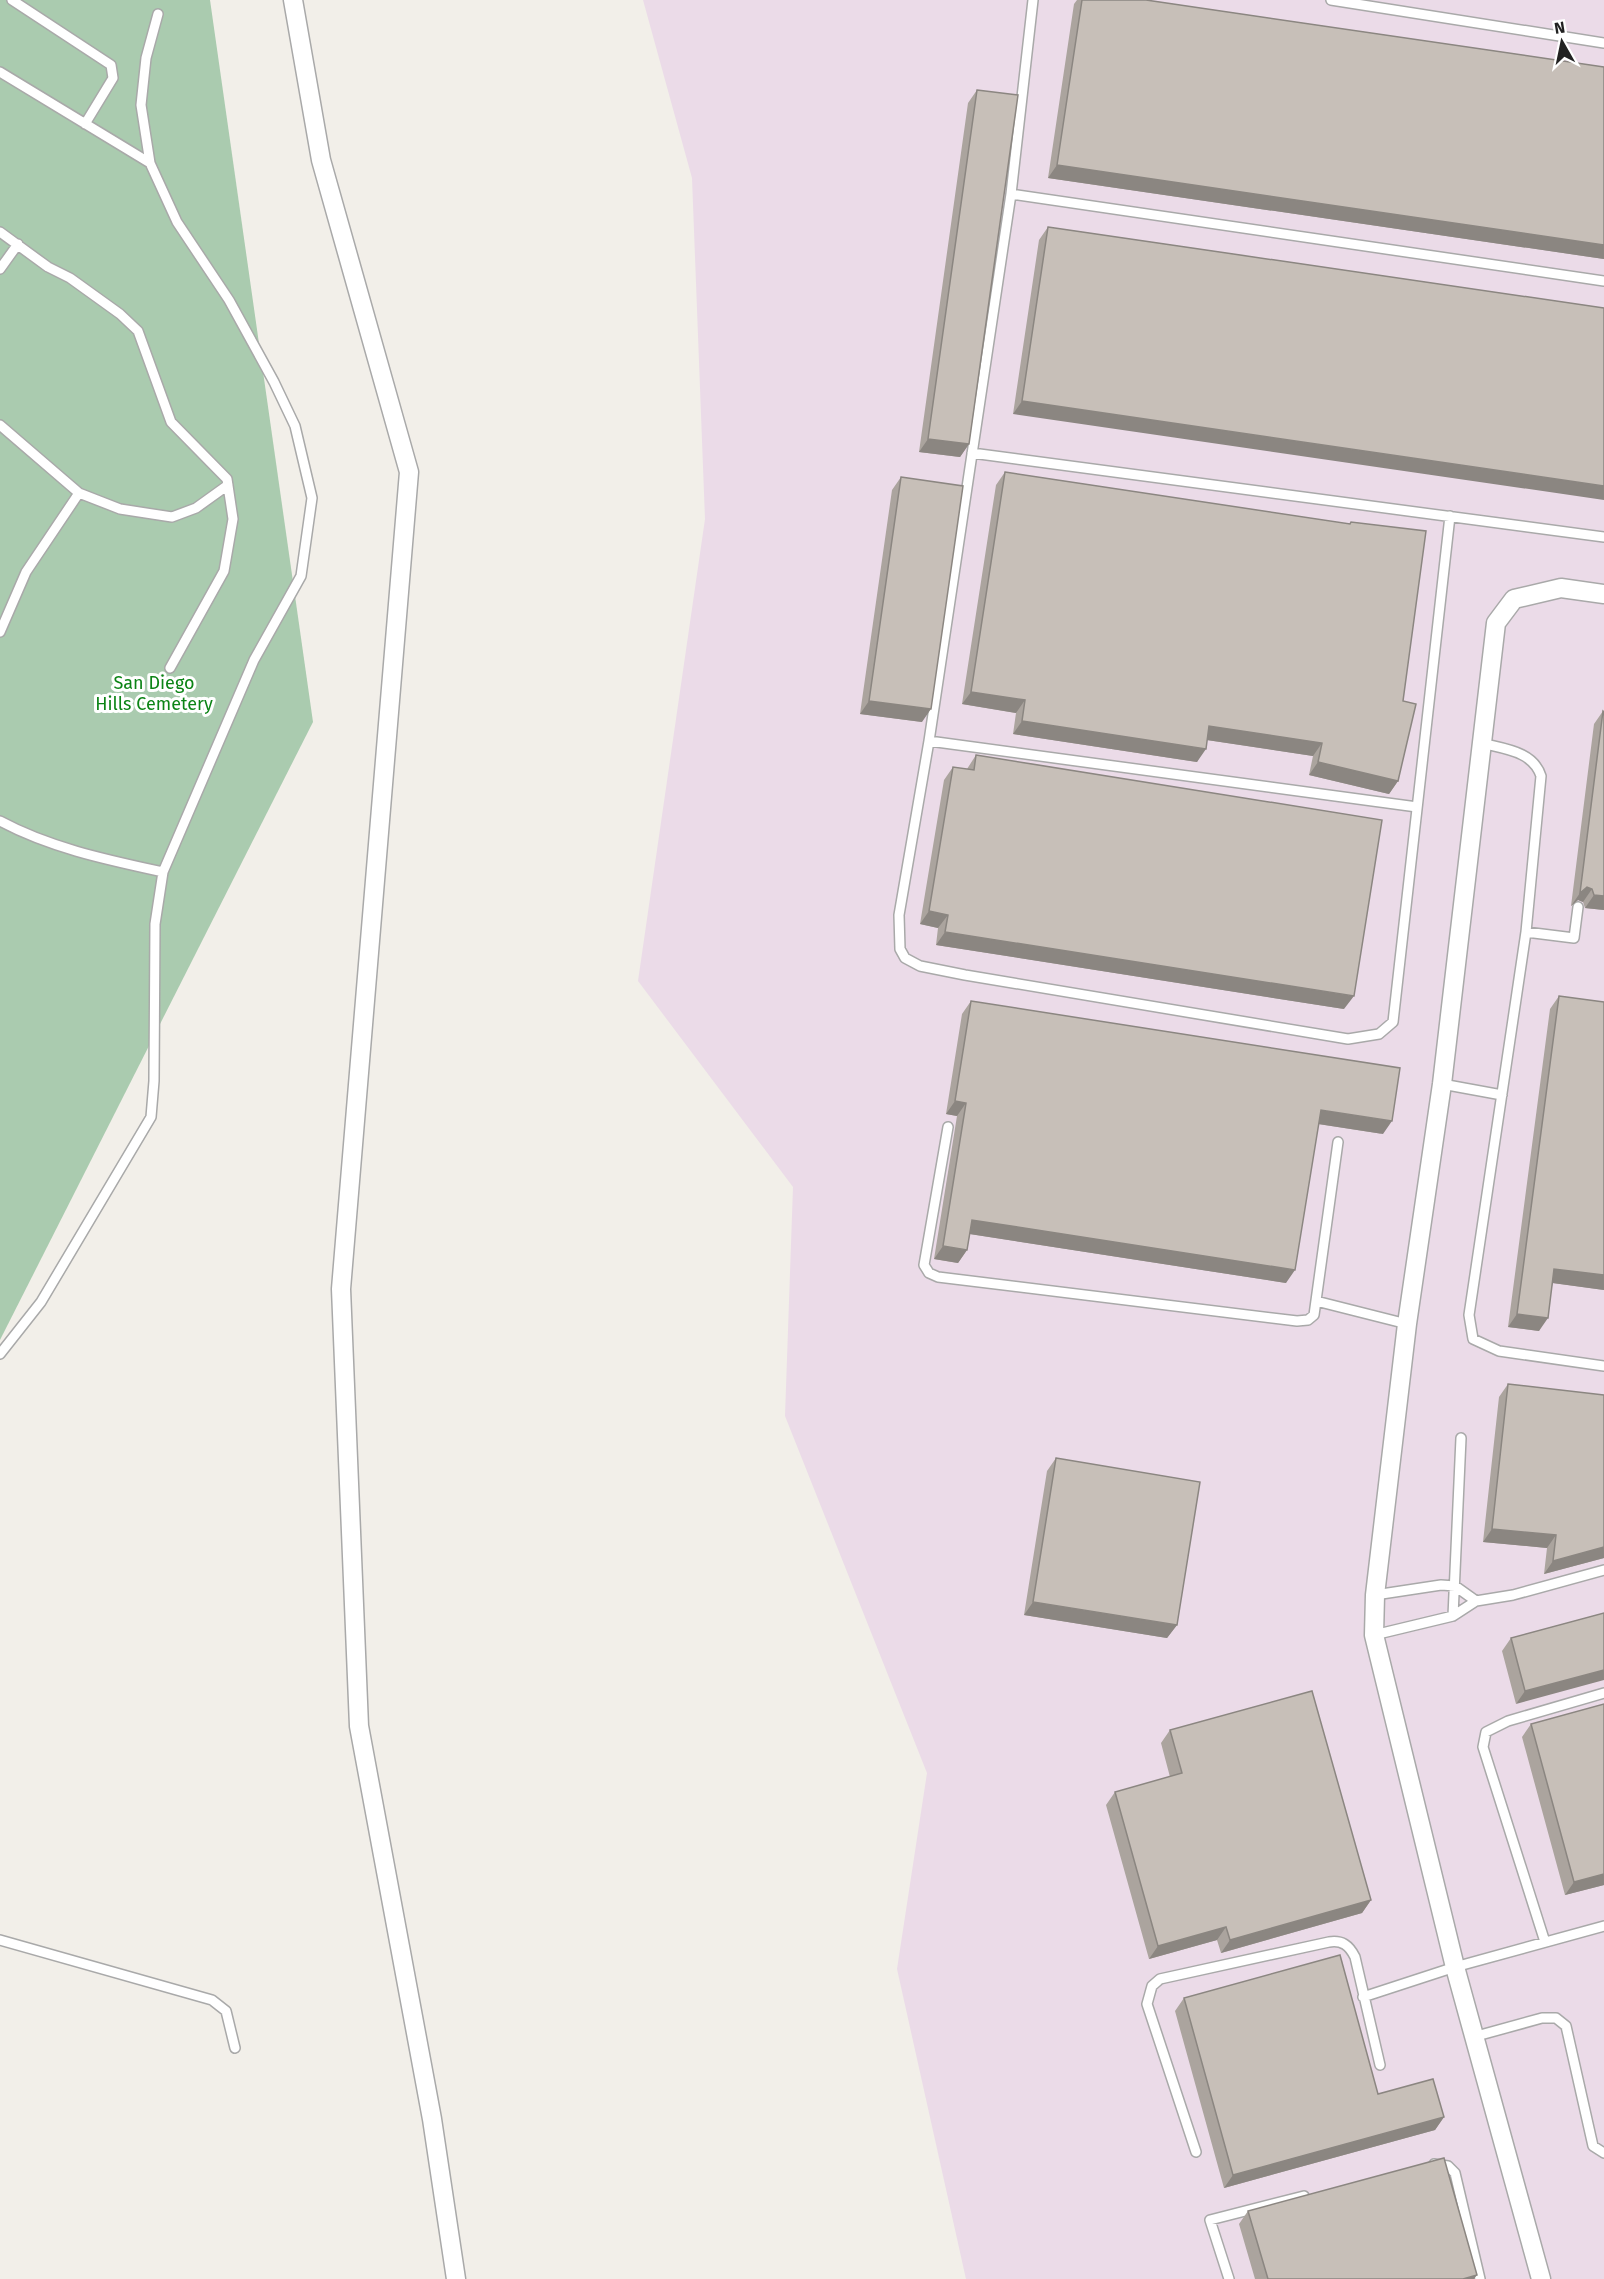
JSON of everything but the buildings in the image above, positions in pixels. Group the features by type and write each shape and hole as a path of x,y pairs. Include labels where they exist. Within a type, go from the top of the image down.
{"street":[{"path":"292,0 321,160 409,472 341,1289 359,1726 432,2119 456,2279"},
{"path":"1540,2279 1473,2037 1374,1635 1375,1595 1407,1324 1442,1084 1496,624 1514,599 1561,588 1604,594"}],"lane":[{"path":"12,0 111,65 113,78 85,124"},
{"path":"1033,0 1011,194 929,741 899,915 900,949 905,958 920,966 965,975 1348,1039 1379,1034 1393,1023 1449,516"},
{"path":"1331,0 1604,43"},
{"path":"0,1354 41,1302 151,1117 156,924 163,872 254,660 301,576 312,498 295,426 274,382 229,300 177,222 150,163 141,105 146,58 158,14"},
{"path":"0,72 150,163"},
{"path":"1011,194 1604,281"},
{"path":"0,232 112,308 138,331 171,422 214,464 228,485 233,519 224,571 170,668"},
{"path":"0,269 18,244"},
{"path":"0,425 79,493 120,509 172,517 196,508 228,485"},
{"path":"972,453 1604,537"},
{"path":"0,632 26,572 79,493"},
{"path":"929,741 1417,807"},
{"path":"1481,743 1526,756 1538,768 1541,776 1526,932 1469,1315 1473,1339 1499,1350 1604,1366"},
{"path":"0,821 23,834 104,860 163,872"},
{"path":"1526,932 1574,938 1578,907"},
{"path":"1442,1084 1502,1095"},
{"path":"948,1127 924,1265 929,1273 938,1277 1297,1321 1313,1316 1338,1142"},
{"path":"1316,1301 1407,1324"},
{"path":"1453,1616 1461,1438"},
{"path":"1374,1635 1453,1616 1476,1600 1513,1595 1604,1570"},
{"path":"1375,1595 1441,1585 1455,1586 1476,1600"},
{"path":"1545,1942 1483,1747 1486,1732 1508,1721 1604,1693"},
{"path":"1363,1997 1455,1967 1604,1926"},
{"path":"0,1940 212,2000 226,2011 235,2048"},
{"path":"1196,2152 1147,2004 1155,1982 1164,1977 1337,1941 1351,1948 1355,1957 1380,2065"},
{"path":"1473,2037 1542,2018 1556,2018 1566,2026 1593,2146 1604,2153"},
{"path":"1418,2168 1441,2164 1455,2173 1480,2279"},
{"path":"1228,2279 1210,2220 1314,2194"}],"shaded area":[{"path":"643,0 1604,0 1604,2279 966,2279 897,1969 927,1773 785,1416 793,1187 638,981 705,519 692,178"}],"green space":[{"name":"San Diego Hills Cemetery","path":"0,0 210,0 313,722 0,1340"}]}
